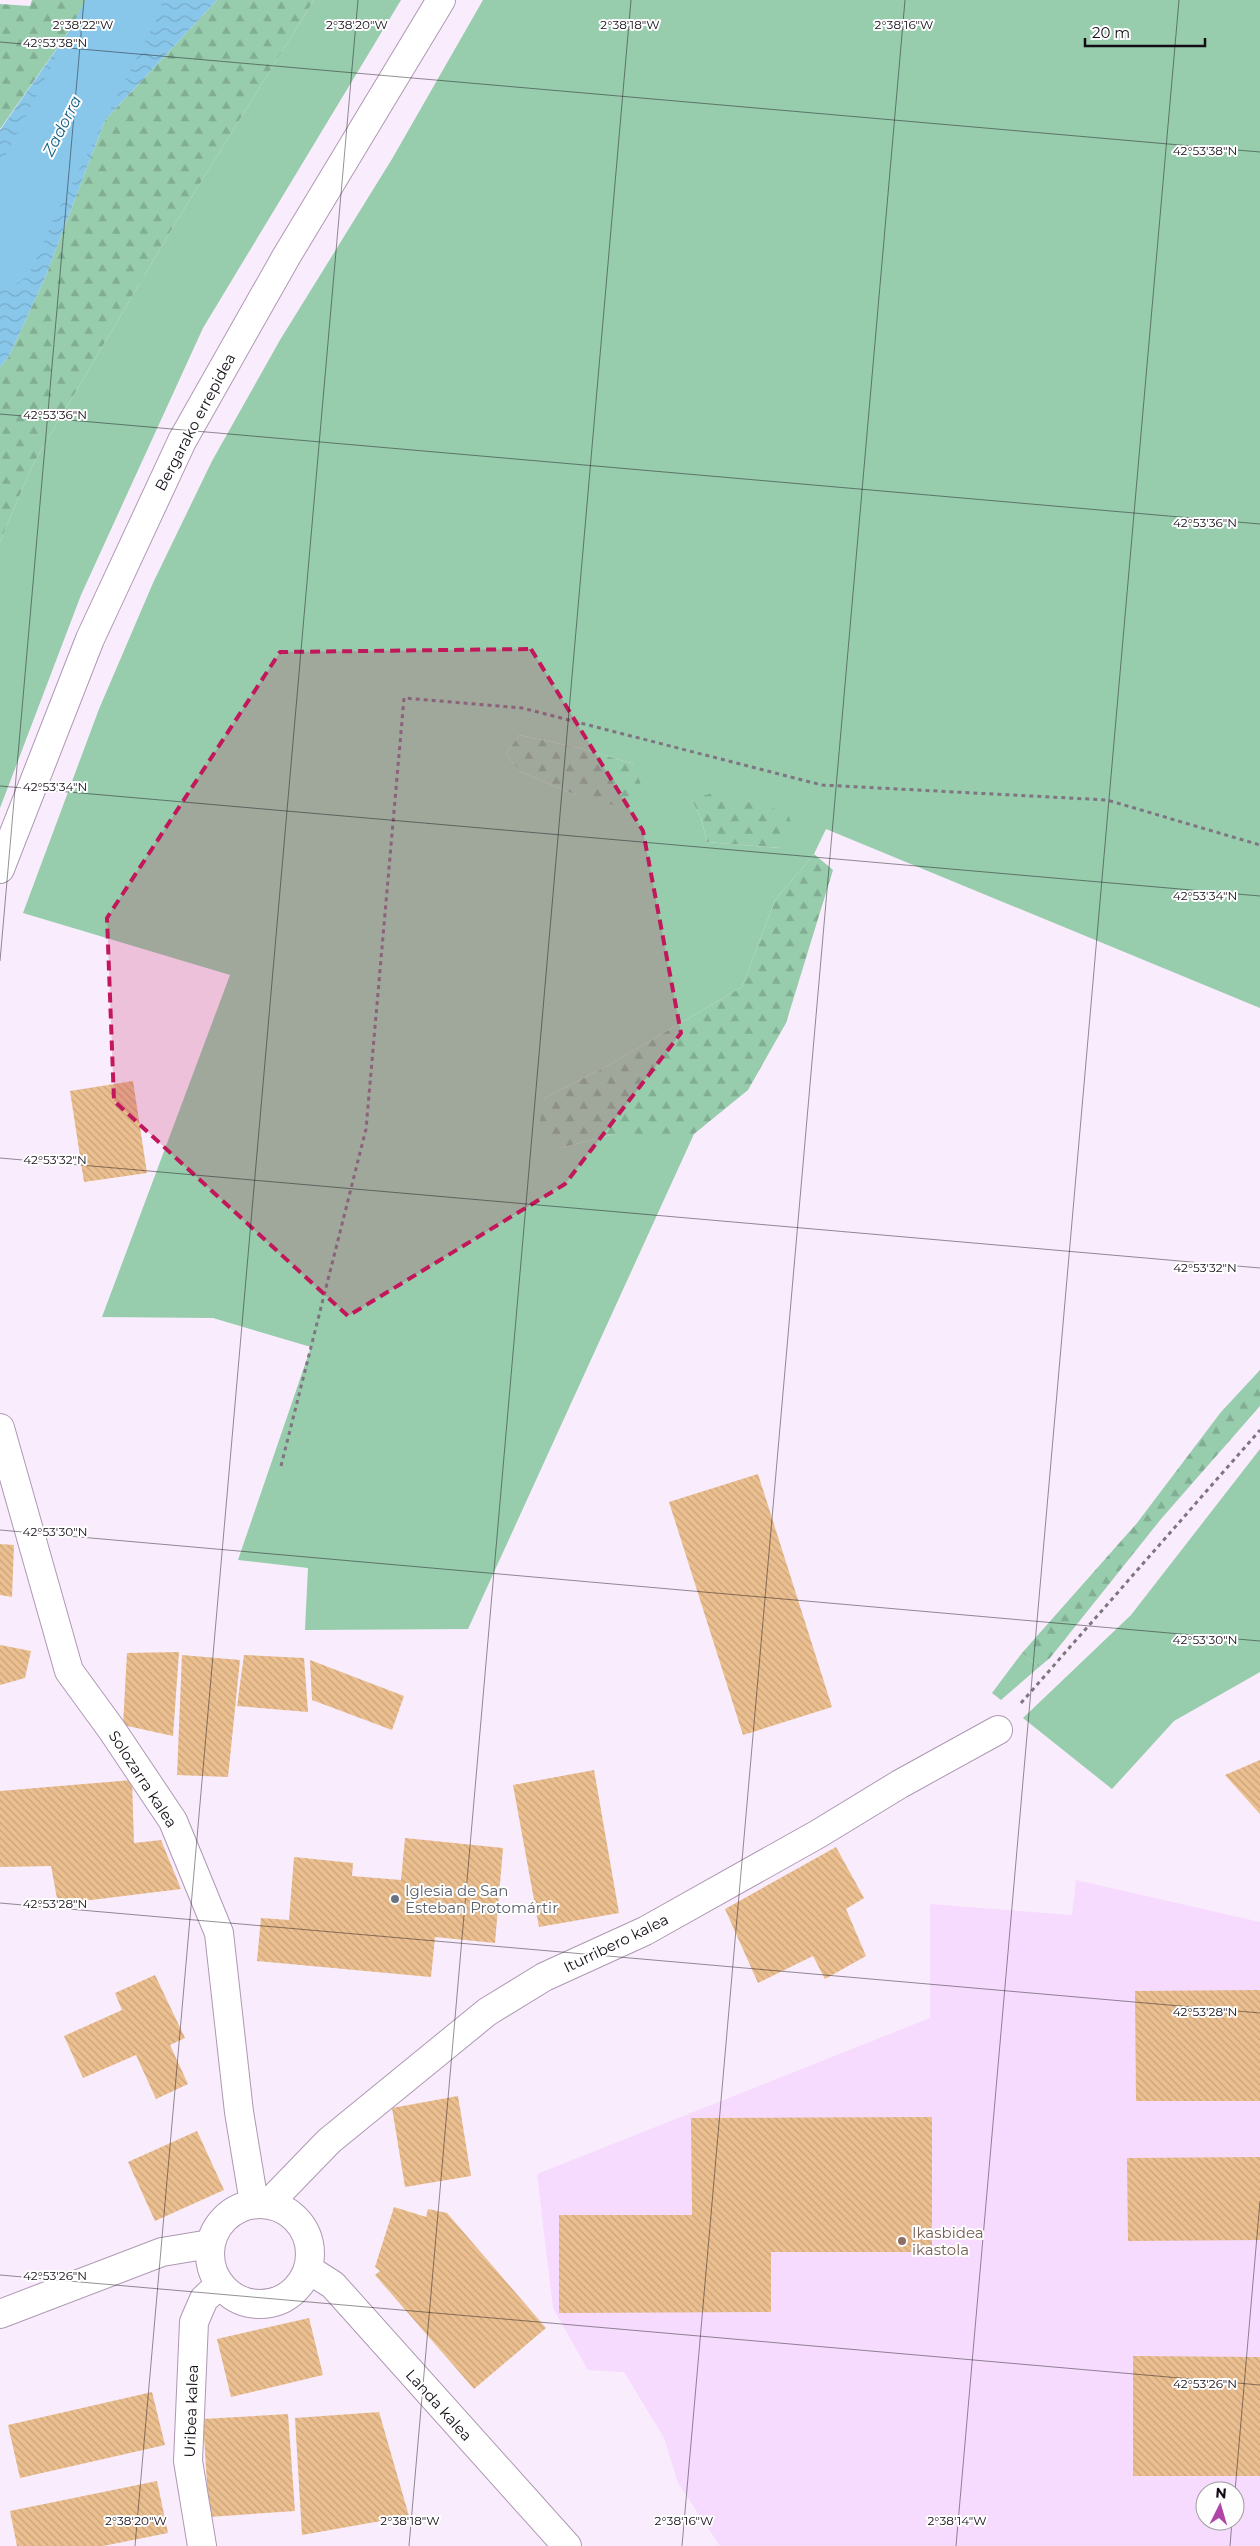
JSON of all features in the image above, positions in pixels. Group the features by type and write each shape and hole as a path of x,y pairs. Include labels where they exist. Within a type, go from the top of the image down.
{"street":[{"name":"Bergarako errepidea","path":"0,869 90,639 182,441 286,258 441,0"},
{"name":"Solozarra kalea","path":"0,1428 69,1671 112,1730 173,1821 219,1933 239,2112 261,2203"},
{"name":"Iturribero kalea","path":"261,2203 329,2141 487,2012 544,1977 646,1931 818,1834 900,1784 998,1730"},
{"path":"261,2203 284,2208 297,2218 306,2232 311,2248 308,2269 304,2279 294,2292 280,2300 264,2304 247,2303 232,2296 220,2284 212,2270 210,2244 216,2228 226,2215 261,2203"},
{"path":"0,2314 162,2252 210,2244"},
{"name":"Landa kalea","path":"308,2269 333,2285 567,2546"},
{"name":"Uribea kalea","path":"202,2546 188,2460 194,2322 204,2299 220,2284"}],"path":[{"path":"281,1466 366,1129 404,698 522,708 822,785 1107,800 1260,845"},
{"path":"998,1730 1260,1430"}],"highlighted area":[{"path":"531,649 643,831 681,1033 565,1184 348,1316 114,1101 107,918 280,652"}],"shaded area":[{"name":"Ikasbidea ikastola","path":"1076,1880 1260,1922 1260,2546 720,2546 678,2483 664,2438 624,2372 588,2370 553,2308 537,2174 930,2018 930,1904 1072,1915"}],"green space":[{"path":"32,0 91,0 0,129 0,4 30,6"},
{"path":"217,0 314,0 173,227 33,464 0,542 0,367 9,356 45,278 105,120"},
{"path":"314,0 401,0 203,328 81,595 0,808 0,542 33,464 173,227"},
{"path":"483,0 1260,0 1260,1008 826,829 814,854 775,900 742,987 609,1065 543,1099 560,1148 615,1134 694,1134 468,1629 305,1630 308,1568 238,1560 311,1347 213,1318 102,1317 230,975 23,913 99,709 153,583 212,461 280,340 392,159","holes":["519,735 580,748 634,764 576,795 519,771 506,754","691,799 780,848 707,842 701,818"]},
{"path":"519,735 580,748 634,764 642,788 628,809 576,795 519,771 506,754"},
{"path":"713,793 787,812 794,829 780,848 707,842 701,818 691,799"},
{"path":"814,854 833,870 786,1023 748,1090 694,1134 615,1134 560,1148 539,1128 543,1099 609,1065 742,987 775,900"},
{"path":"1260,1370 1260,1406 1161,1519 1050,1658 1039,1667 1022,1653 1137,1523 1221,1412"},
{"path":"1260,1449 1260,1672 1174,1721 1112,1789 1023,1718 1131,1615"},
{"path":"1022,1653 1039,1667 1001,1700 992,1693"}],"water":[{"path":"91,0 217,0 105,120 45,278 9,356 0,367 0,245 8,236 0,222 0,130"}],"building":[{"path":"133,1081 147,1173 84,1182 70,1091"},
{"path":"758,1474 832,1707 743,1735 669,1502"},
{"path":"0,1544 14,1545 12,1597 0,1595"},
{"path":"0,1645 31,1651 25,1678 0,1685"},
{"path":"179,1652 173,1736 123,1725 127,1653"},
{"path":"182,1655 240,1660 228,1777 177,1775"},
{"path":"244,1655 304,1658 308,1712 237,1706"},
{"path":"310,1660 404,1696 392,1730 312,1700"},
{"path":"1260,1760 1260,1814 1225,1775"},
{"path":"594,1770 619,1913 539,1927 513,1785"},
{"path":"132,1780 134,1843 161,1840 181,1889 58,1904 51,1866 0,1867 0,1791"},
{"name":"Iglesia de San Esteban Protomártir","path":"405,1838 503,1848 495,1943 435,1937 431,1977 257,1961 261,1918 289,1920 294,1857 353,1863 352,1876 401,1880"},
{"path":"836,1847 864,1898 846,1909 866,1956 825,1979 813,1956 758,1983 725,1909"},
{"path":"155,1975 185,2038 170,2045 188,2084 156,2099 136,2055 83,2078 64,2036 122,2010 115,1993"},
{"path":"1260,1990 1260,2101 1136,2101 1135,1991"},
{"path":"458,2096 471,2176 405,2187 392,2108"},
{"path":"932,2117 932,2252 771,2252 771,2312 559,2313 559,2215 692,2215 691,2118"},
{"path":"197,2131 224,2190 155,2221 128,2162"},
{"path":"1260,2157 1260,2240 1128,2241 1127,2158"},
{"path":"394,2207 426,2217 428,2209 447,2213 546,2328 474,2389 375,2275 380,2271 375,2267"},
{"path":"309,2318 323,2375 231,2397 217,2339"},
{"path":"1133,2356 1260,2357 1260,2476 1133,2476"},
{"path":"152,2392 165,2445 20,2478 8,2425"},
{"path":"379,2412 409,2516 302,2535 295,2418"},
{"path":"288,2414 295,2511 209,2517 203,2419"},
{"path":"157,2481 168,2533 103,2546 17,2546 10,2511"}],"waterway":[{"name":"Zadorra","path":"0,252 19,208 126,0"}],"place":[{"name":"Iglesia de San Esteban Protomártir","path":"395,1899"},
{"name":"Ikasbidea ikastola","path":"902,2241"}]}
